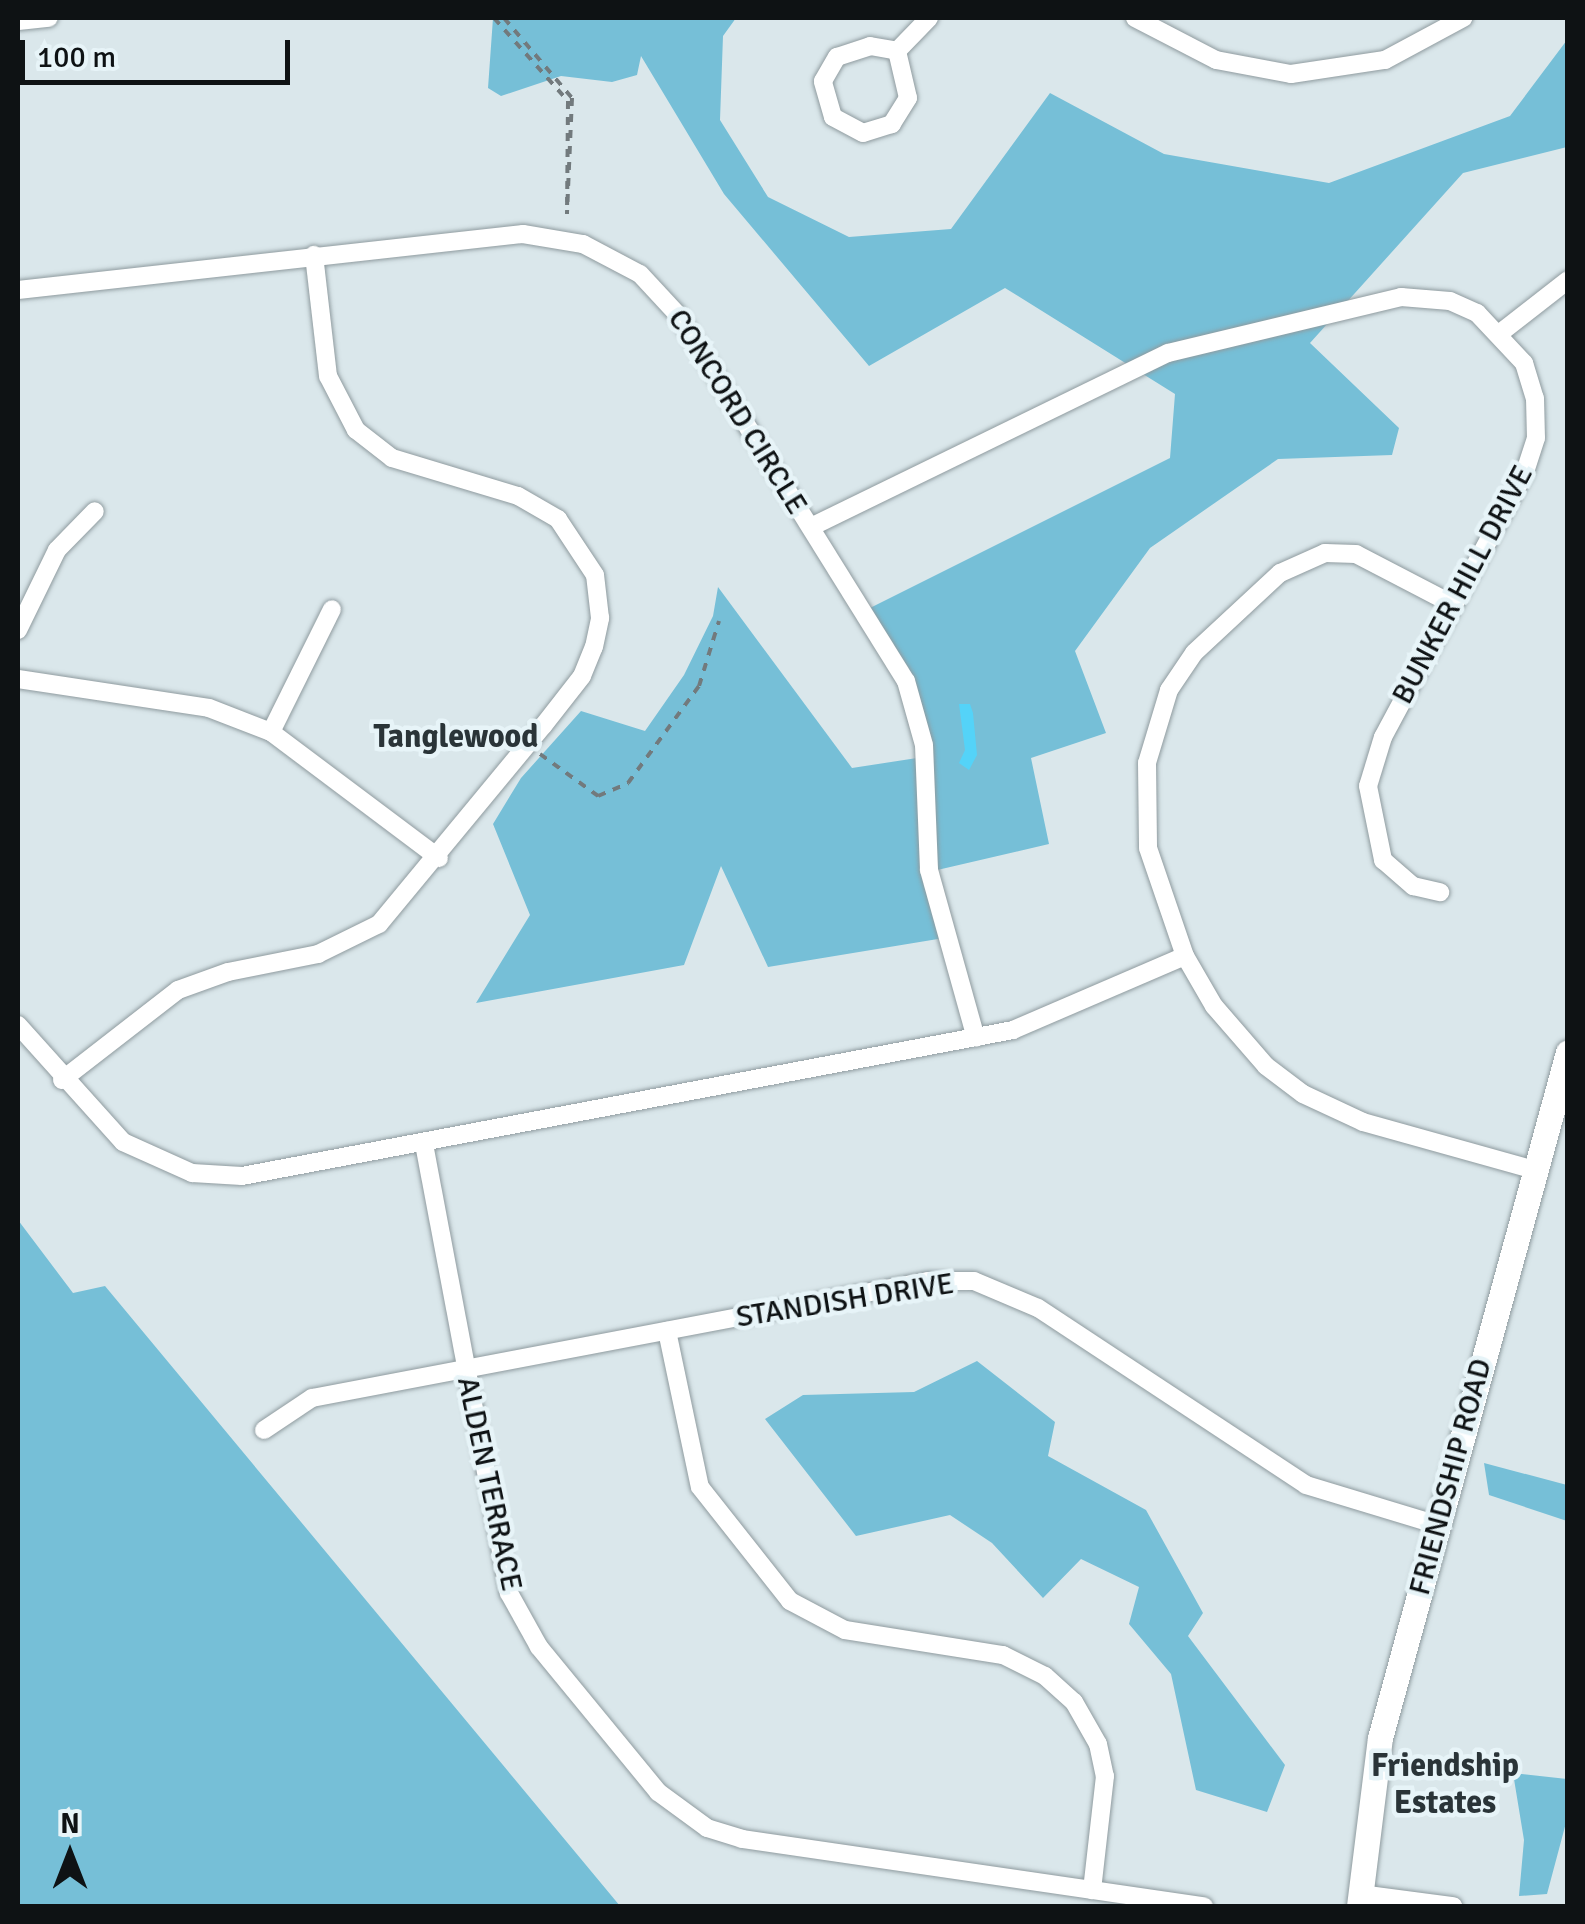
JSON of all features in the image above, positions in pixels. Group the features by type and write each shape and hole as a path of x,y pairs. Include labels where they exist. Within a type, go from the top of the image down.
{"street":[{"path":"18,21 49,18"},
{"path":"898,51 929,18"},
{"path":"1135,18 1216,60 1291,74 1386,60 1463,18"},
{"path":"860,46 898,51 909,84 903,112 878,131 842,126 823,94 828,67 860,46"},
{"name":"CONCORD CIRCLE","path":"18,290 314,254 523,234 561,237 621,261 678,315 916,704 929,870 976,1038"},
{"path":"62,1080 178,990 354,940 397,908 582,676 594,647 599,595 588,560 570,530 542,508 392,458 356,430 328,376 314,254"},
{"path":"1500,332 1568,280"},
{"name":"BUNKER HILL DRIVE","path":"811,527 1185,347 1402,297 1461,305 1500,332 1530,378 1536,438 1524,474 1449,602 1383,737 1368,786 1383,860 1413,886 1440,892"},
{"path":"18,630 57,550 95,511"},
{"path":"1449,602 1356,554 1306,557 1280,572 1178,674 1156,723 1144,804 1156,888 1185,956 1240,1040 1304,1094 1364,1122 1535,1170"},
{"path":"271,732 332,609"},
{"path":"18,679 209,708 271,732 439,858"},
{"path":"18,1025 62,1080 123,1142 192,1173 262,1174 976,1038 1051,1017 1185,956"},
{"name":"FRIENDSHIP ROAD","path":"1360,1900 1374,1766 1568,1052"},
{"name":"ALDEN TERRACE","path":"424,1144 465,1369 516,1610 672,1806 742,1839 1204,1906"},
{"name":"STANDISH DRIVE","path":"264,1430 312,1398 928,1281 974,1281 1038,1308 1306,1485 1438,1525"},
{"path":"668,1331 700,1486 790,1600 845,1630 1003,1655 1045,1676 1074,1702 1098,1744 1105,1776 1092,1890"},
{"path":"1360,1900 1453,1906"}],"path":[{"path":"494,18 568,101 566,214 572,98 504,18"},
{"path":"527,746 586,791 606,796 628,783 699,686 719,622"}],"shaded area":[{"path":"493,18 736,18 723,36 720,120 768,197 849,237 951,229 1050,93 1164,154 1329,183 1510,116 1567,40 1567,147 1463,173 1310,343 1399,428 1392,455 1278,459 1150,548 1075,651 1106,733 1031,758 1049,844 933,871 950,937 768,967 721,866 684,965 476,1003 530,915 493,824 521,778 581,711 645,731 684,675 713,616 718,587 852,768 930,756 870,608 1170,458 1175,394 1005,288 869,366 724,194 641,56 637,75 612,82 561,76 501,96 488,88"},
{"path":"959,704 970,704 973,713 977,755 969,770 959,763 965,750"},
{"path":"18,1220 73,1293 105,1286 620,1906 18,1906"},
{"path":"977,1361 1055,1422 1048,1456 1146,1510 1203,1613 1188,1636 1285,1765 1267,1812 1196,1790 1171,1674 1129,1624 1139,1587 1081,1559 1043,1598 992,1543 950,1515 856,1536 765,1419 803,1395 914,1392"},
{"path":"1484,1463 1567,1485 1567,1521 1489,1495"},
{"path":"1513,1773 1567,1779 1567,1819 1547,1894 1519,1896 1524,1840"}],"district":[{"name":"Tanglewood","path":"456,737"},
{"name":"Friendship Estates","path":"1445,1786"}]}
